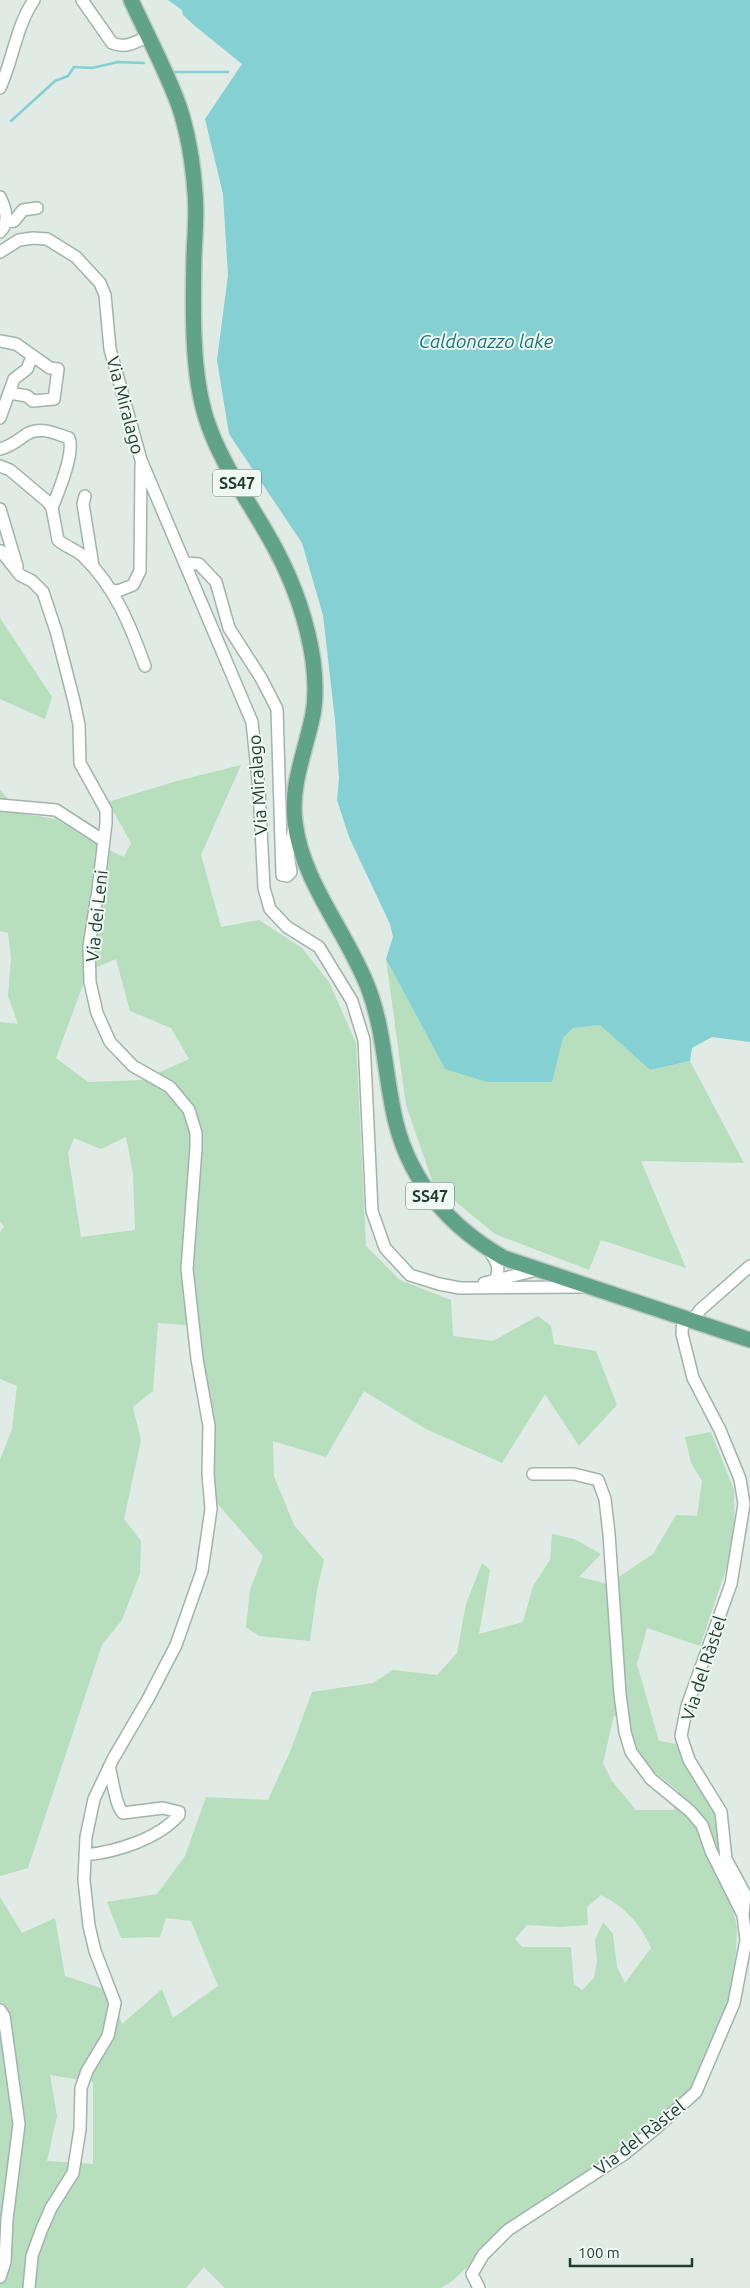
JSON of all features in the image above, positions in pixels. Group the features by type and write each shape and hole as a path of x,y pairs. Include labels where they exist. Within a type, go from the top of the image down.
{"main road":[{"name":"SS47","path":"131,0 179,106 190,150 196,196 194,316 198,386 206,418 217,446 275,548 293,584 305,622 313,663 314,711 297,776 294,798 295,824 300,848 306,865 368,988 382,1035 396,1123 406,1154 420,1184 436,1204 455,1223 490,1250 509,1260 750,1340"}],"street":[{"path":"0,88 9,70 24,13 34,0"},
{"path":"82,0 112,43 118,46 126,46 148,36"},
{"path":"0,197 4,224 14,221 23,210 37,208"},
{"name":"Via Miralago","path":"0,252 19,240 47,239 76,257 100,283 108,308 110,349 141,460 252,722 259,789 264,888 270,909 287,927 319,946 352,1001 364,1040 372,1211 385,1248 410,1275 460,1288"},
{"path":"0,341 16,344 50,368 58,369 54,399 32,401 27,396 10,393"},
{"path":"0,418 14,379 27,369 32,357"},
{"path":"0,449 10,446 32,432 40,430 50,431 67,437 70,443 59,492 52,508"},
{"path":"111,590 118,591 133,585 140,571 141,460"},
{"path":"0,466 10,470 48,502 52,508 58,540 78,552 111,590 132,628 145,666"},
{"path":"85,496 83,504 93,568"},
{"path":"0,510 20,575"},
{"name":"Via dei Leni","path":"0,545 20,575 32,581 43,592 50,610 79,724 80,763 106,810 104,841 90,946 90,982 97,1013 110,1042 133,1066 170,1087 189,1110 196,1133 187,1268 197,1359 209,1426 208,1474 211,1509 202,1571 176,1645 109,1767 94,1799 86,1837 84,1880 89,1926 95,1951 115,2003 108,2036 87,2071 81,2088 80,2129 73,2173 51,2208 41,2231 32,2256 29,2288"},
{"path":"184,563 200,564 216,582 229,628 261,678 277,709 282,875 287,876 291,872 288,855 295,824"},
{"path":"0,806 56,810 104,841"},
{"path":"490,1250 498,1267 498,1276 494,1281"},
{"path":"688,1319 750,1266"},
{"path":"460,1288 538,1270 539,1279 529,1288"},
{"path":"460,1288 591,1287"},
{"name":"Via del Ràstel","path":"480,2288 472,2274 473,2270 483,2255 508,2230 623,2155 655,2130 696,2092 734,2003 746,1940 743,1915 745,1894 726,1860 720,1812 689,1760 681,1736 687,1706 731,1584 744,1504 740,1479 720,1430 693,1378 682,1334 688,1319"},
{"path":"533,1474 574,1474 598,1480 605,1499 620,1694 625,1732 631,1752 651,1779 690,1811 702,1825 711,1851 743,1915"},
{"path":"85,1855 98,1854 127,1845 171,1824 179,1815 179,1812 162,1808 123,1813 118,1808 116,1791 109,1767"},
{"path":"0,2010 4,2016 19,2124 7,2219 5,2262 0,2277"}],"green space":[{"path":"0,618 52,697 45,719 0,699"},
{"path":"241,765 201,855 221,927 259,920 302,948 329,982 356,1043 366,1246 400,1280 451,1300 453,1336 493,1341 538,1316 551,1326 554,1344 596,1351 617,1405 579,1446 545,1394 502,1463 426,1429 364,1391 326,1457 273,1441 274,1476 294,1525 324,1560 317,1590 310,1641 259,1636 246,1627 250,1590 263,1556 216,1502 213,1461 214,1419 198,1326 158,1323 153,1391 133,1407 141,1440 124,1519 141,1541 140,1573 122,1620 102,1645 28,1868 0,1876 0,1460 12,1429 17,1386 0,1379 0,1232 4,1227 0,1221 0,1022 18,1024 8,996 11,958 8,933 0,931 0,789 18,813 56,819 92,842 124,857 131,843 108,802 177,781","holes":["116,959 130,1011 171,1028 189,1059 143,1080 88,1082 56,1058 88,971","126,1137 133,1173 135,1230 81,1237 68,1153 74,1138 101,1149"]},
{"path":"386,959 445,1069 551,1082 563,1038 573,1028 600,1025 650,1070 690,1061 744,1163 641,1161 686,1268 601,1240 589,1270 495,1234 433,1183 406,1105"},
{"path":"711,1432 734,1490 735,1543 700,1646 647,1628 637,1664 659,1741 677,1744 720,1818 722,1852 737,1928 734,1992 695,2089 647,2131 475,2260 452,2281 441,2288 225,2288 204,2267 186,2288 0,2288 0,1897 22,1933 55,1918 65,1976 110,1991 122,2024 162,1989 173,2018 218,1986 191,1921 166,1918 160,1937 121,1938 107,1902 157,1894 185,1856 206,1797 268,1800 290,1752 312,1692 373,1683 393,1670 437,1675 457,1653 466,1604 482,1563 490,1570 479,1634 523,1622 533,1586 550,1560 552,1534 574,1539 601,1554 579,1577 608,1584 653,1554 676,1515 697,1516 702,1481 691,1463 685,1437","holes":["614,1715 631,1737 647,1766 678,1791 674,1810 636,1810 612,1781 603,1763","601,1895 625,1911 647,1939 651,1948 625,1983 617,1967 613,1934 603,1922 595,1940 597,1961 594,1978 582,1990 574,1984 571,1947 522,1947 515,1939 527,1925 560,1927 588,1925 587,1907","50,2075 93,2082 93,2164 47,2161 57,2116"]}],"water":[{"name":"Caldonazzo lake","path":"168,0 750,0 750,1042 712,1037 692,1048 690,1061 650,1070 600,1025 573,1028 563,1038 552,1082 487,1082 445,1069 386,959 393,937 390,924 349,837 337,800 339,778 335,720 323,615 302,543 229,434 217,360 228,275 223,194 205,119 242,64 195,26 183,15 182,10"}],"waterway":[{"path":"11,121 55,81 68,76 74,67 92,68 118,62 144,63"},
{"path":"173,72 228,72"}]}
